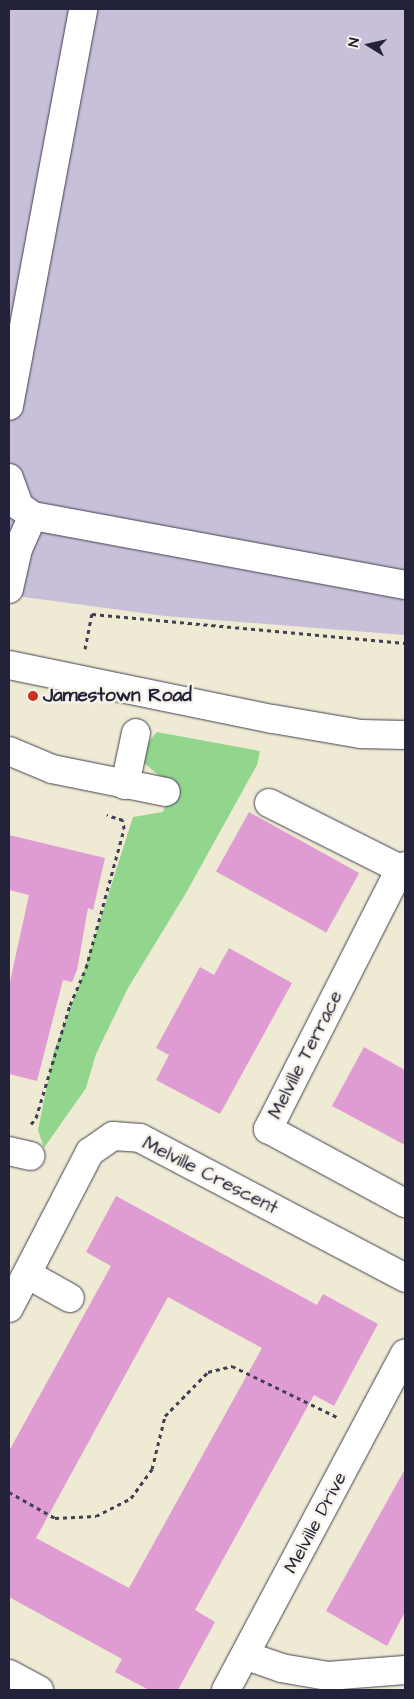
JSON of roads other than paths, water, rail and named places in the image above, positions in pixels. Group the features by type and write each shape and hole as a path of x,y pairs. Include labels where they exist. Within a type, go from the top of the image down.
{"street":[{"path":"9,406 83,9"},
{"path":"9,478 19,506 33,516 405,585"},
{"path":"9,589 18,549 33,516"},
{"path":"9,665 273,719 361,734 405,735"},
{"path":"125,785 136,733"},
{"path":"9,751 52,769 166,792"},
{"path":"269,803 403,867"},
{"name":"Melville Terrace","path":"403,867 268,1129 405,1203"},
{"name":"Melville Crescent","path":"9,1308 90,1152 113,1136 140,1138 405,1278"},
{"path":"27,1274 70,1298"},
{"name":"Melville Drive","path":"226,1690 246,1656 405,1354"},
{"path":"246,1656 281,1668 328,1676 405,1670"},
{"path":"9,1674 39,1690"}],"place":[{"name":"Jamestown Road","path":"33,696"}]}
